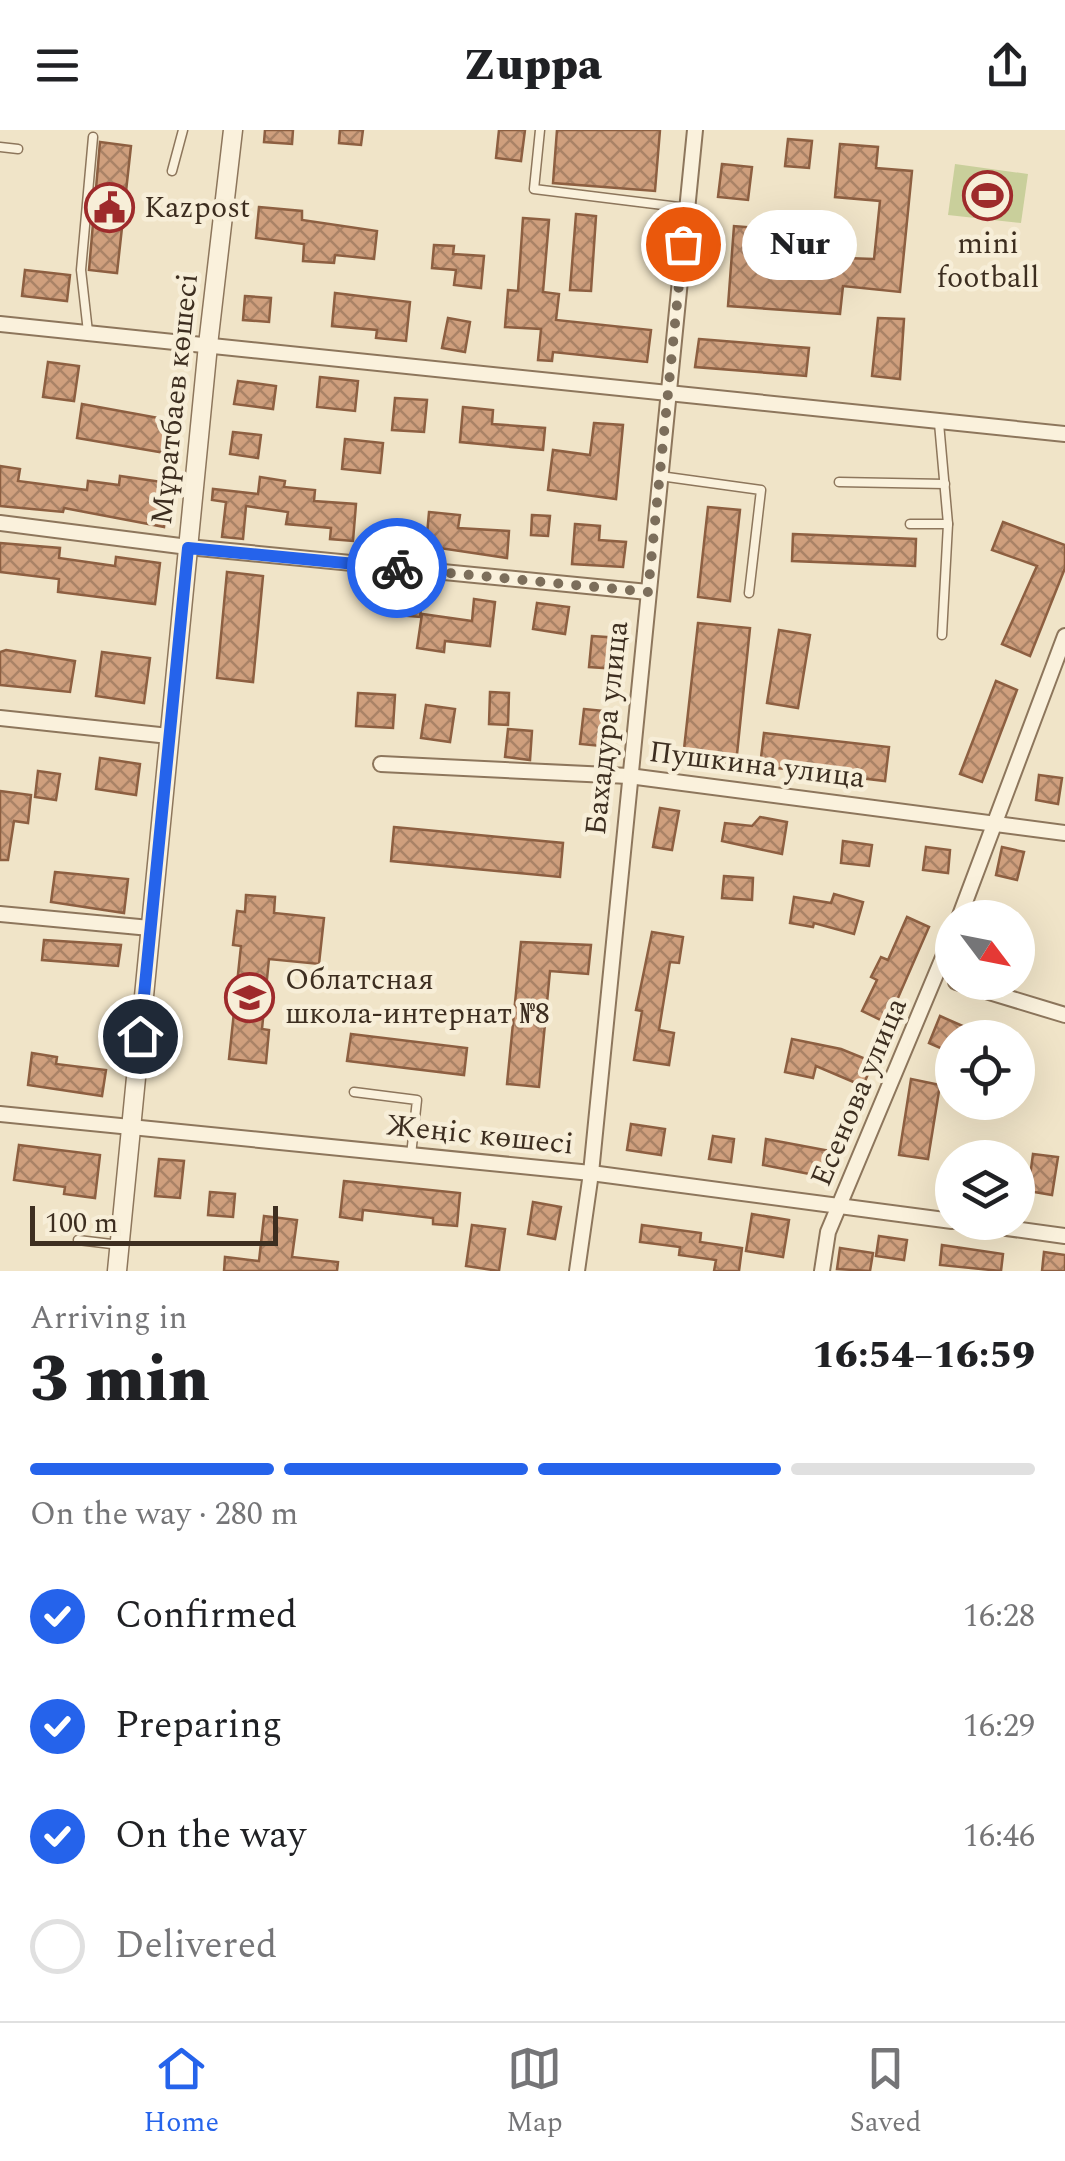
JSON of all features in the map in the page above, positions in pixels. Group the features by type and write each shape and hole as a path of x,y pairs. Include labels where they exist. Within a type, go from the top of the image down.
{"street":[{"name":"Мұратбаев көшесі","path":"117,1271 208,344 233,130"},
{"name":"Бахадура улица","path":"578,1271 591,1174 695,130"},
{"path":"0,324 1065,434"},
{"path":"0,523 188,548 648,592"},
{"path":"966,900 1063,636"},
{"path":"0,718 169,736"},
{"name":"Пушкина улица","path":"380,764 630,776 1065,832"},
{"path":"0,914 150,928"},
{"name":"Есенова улица","path":"822,1271 828,1232 939,1000"},
{"path":"1015,1000 1065,1015"},
{"name":"Жеңіс көшесі","path":"0,1114 591,1174 935,1219"},
{"path":"1035,1232 1065,1236"}],"lane":[{"path":"172,171 183,130"},
{"path":"540,130 534,190 687,208"},
{"path":"88,332 81,270 94,138"},
{"path":"0,148 18,150"},
{"path":"940,423 948,524 942,635"},
{"path":"660,476 761,490 749,593"},
{"path":"839,482 945,484"},
{"path":"910,524 948,524"},
{"path":"354,1092 417,1100 411,1155"},
{"path":"78,1240 120,1245"}],"green space":[{"name":"mini football","path":"955,164 1028,174 1021,223 948,215"}],"building":[{"path":"265,130 293,130 292,144 264,142"},
{"path":"340,130 363,130 361,145 339,143"},
{"path":"499,130 525,130 521,161 496,158"},
{"path":"557,130 660,130 655,191 553,183"},
{"path":"788,139 812,141 809,168 785,166"},
{"name":"Kazpost","path":"100,142 131,146 117,273 89,270"},
{"path":"840,144 878,147 876,168 912,171 900,292 843,286 840,314 728,306 734,226 847,235 845,258 874,259 880,201 835,197"},
{"path":"722,164 752,167 748,200 718,197"},
{"path":"259,207 302,211 302,220 377,231 374,259 335,255 334,263 303,261 304,244 256,238"},
{"path":"576,214 596,216 591,291 570,290"},
{"path":"523,218 549,220 543,292 559,294 556,320 651,330 647,362 553,352 552,361 538,360 541,329 505,327 508,290 518,291"},
{"path":"434,245 454,246 453,254 484,256 481,288 454,285 456,270 432,268"},
{"path":"25,270 70,275 67,301 22,296"},
{"path":"335,293 410,302 406,341 376,338 377,330 332,326"},
{"path":"245,296 271,298 269,322 243,320"},
{"path":"448,318 470,322 465,352 442,348"},
{"path":"878,318 904,319 900,379 872,376"},
{"path":"699,339 809,348 806,376 695,367"},
{"path":"48,362 79,366 74,401 43,397"},
{"path":"320,377 358,381 355,411 317,407"},
{"path":"238,381 276,386 273,409 234,404"},
{"path":"395,398 427,400 424,432 392,430"},
{"path":"82,404 175,421 171,454 77,438"},
{"path":"463,407 493,410 492,424 545,428 543,450 460,442"},
{"path":"594,423 623,425 616,499 548,490 553,450 590,455"},
{"path":"233,432 261,435 258,458 230,454"},
{"path":"345,439 383,443 380,473 342,469"},
{"path":"0,466 20,469 18,481 87,490 88,481 119,485 120,476 169,483 164,527 64,508 63,512 0,506"},
{"path":"260,477 285,481 284,487 315,490 314,501 356,504 353,541 330,539 331,528 286,524 288,512 246,506 243,539 222,537 226,502 212,500 213,489 258,494"},
{"path":"708,507 740,510 730,601 698,597"},
{"path":"429,512 460,515 458,528 509,531 507,558 426,546"},
{"path":"532,515 550,516 548,536 531,535"},
{"path":"1003,522 1065,545 1065,568 1030,656 1002,644 1037,566 992,550"},
{"path":"575,524 600,526 599,540 626,542 623,567 572,564"},
{"path":"793,534 916,539 915,566 792,561"},
{"path":"0,543 60,548 59,558 115,566 116,557 160,563 155,604 58,592 59,579 0,572"},
{"path":"227,572 263,576 253,682 217,678"},
{"path":"401,590 423,592 420,617 398,615"},
{"path":"474,599 495,602 490,646 445,641 444,652 417,648 422,614 472,621"},
{"path":"537,603 569,607 565,634 533,629"},
{"path":"698,623 750,628 736,764 683,758"},
{"path":"779,630 810,635 798,708 767,703"},
{"path":"592,636 620,638 617,669 589,667"},
{"path":"0,652 75,661 70,692 0,685"},
{"path":"102,652 150,658 144,703 96,696"},
{"path":"996,681 1017,690 982,782 960,774"},
{"path":"490,692 509,693 508,725 489,724"},
{"path":"358,693 395,695 393,728 356,726"},
{"path":"426,705 455,709 450,742 421,738"},
{"path":"584,709 615,712 611,747 580,744"},
{"path":"508,729 532,731 530,760 505,757"},
{"path":"764,733 889,747 885,781 760,766"},
{"path":"100,758 140,764 136,795 96,789"},
{"path":"38,771 60,774 56,800 35,797"},
{"path":"1039,775 1062,778 1058,804 1036,800"},
{"path":"0,791 31,795 28,823 14,821 8,860 0,860"},
{"path":"660,808 679,811 672,850 653,847"},
{"path":"760,817 787,822 782,854 722,841 725,823 752,826"},
{"path":"394,827 563,843 560,877 391,861"},
{"path":"843,841 872,845 869,866 841,863"},
{"path":"926,847 950,850 948,873 923,870"},
{"path":"1002,847 1024,852 1017,880 996,875"},
{"path":"55,872 128,879 124,913 51,902"},
{"path":"724,876 753,878 752,900 722,898"},
{"path":"834,894 863,902 854,934 814,923 813,927 790,923 794,897 831,903"},
{"name":"Облатсная школа-интернат №8","path":"246,895 275,897 274,913 324,918 319,964 269,959 262,1029 269,1030 266,1063 229,1059 241,946 233,945 237,911 245,912"},
{"path":"907,917 929,927 887,1023 862,1011 877,980 871,977 881,957 888,960"},
{"path":"652,932 683,937 679,963 670,962 659,1030 674,1033 669,1065 634,1060 642,1011 636,1010"},
{"path":"44,940 121,945 118,966 42,960"},
{"path":"521,942 591,945 588,974 550,971 539,1087 507,1084"},
{"path":"351,1034 467,1048 464,1075 347,1061"},
{"path":"792,1039 841,1049 873,1062 863,1086 816,1066 813,1078 785,1072"},
{"path":"32,1053 57,1057 56,1064 106,1070 102,1096 28,1085"},
{"path":"911,1079 935,1084 928,1159 899,1155"},
{"path":"631,1124 665,1129 661,1155 627,1150"},
{"path":"713,1136 734,1139 731,1162 709,1159"},
{"path":"766,1139 830,1151 825,1177 763,1165"},
{"path":"19,1145 100,1155 95,1198 64,1194 65,1187 14,1180"},
{"path":"1035,1154 1058,1157 1052,1195 1035,1192"},
{"path":"159,1159 184,1161 180,1198 155,1196"},
{"path":"344,1181 460,1193 457,1226 433,1224 433,1218 363,1210 362,1220 340,1217"},
{"path":"210,1192 235,1194 233,1217 208,1215"},
{"path":"533,1202 561,1207 555,1239 528,1234"},
{"path":"752,1214 789,1220 783,1257 746,1251"},
{"path":"264,1216 297,1220 292,1257 338,1262 337,1271 224,1271 225,1257 259,1261"},
{"path":"472,1225 505,1229 499,1271 466,1266"},
{"path":"642,1225 701,1233 700,1242 742,1248 739,1271 714,1271 716,1260 679,1255 680,1247 640,1242"},
{"path":"879,1236 907,1240 904,1260 876,1256"},
{"path":"942,1245 1003,1254 1001,1271 940,1265"},
{"path":"840,1248 873,1253 870,1271 837,1269"},
{"path":"1044,1252 1065,1255 1065,1271 1042,1271"}],"way so far":[{"path":"397,568 648,592 683,244"}],"place":[{"name":"mini football","path":"988,195"},
{"name":"Kazpost","path":"109,208"},
{"name":"Nur","path":"683,244"},
{"name":"Облатсная школа-интернат №8","path":"250,997"}],"route":[{"path":"140,1036 188,548 397,568"}]}
